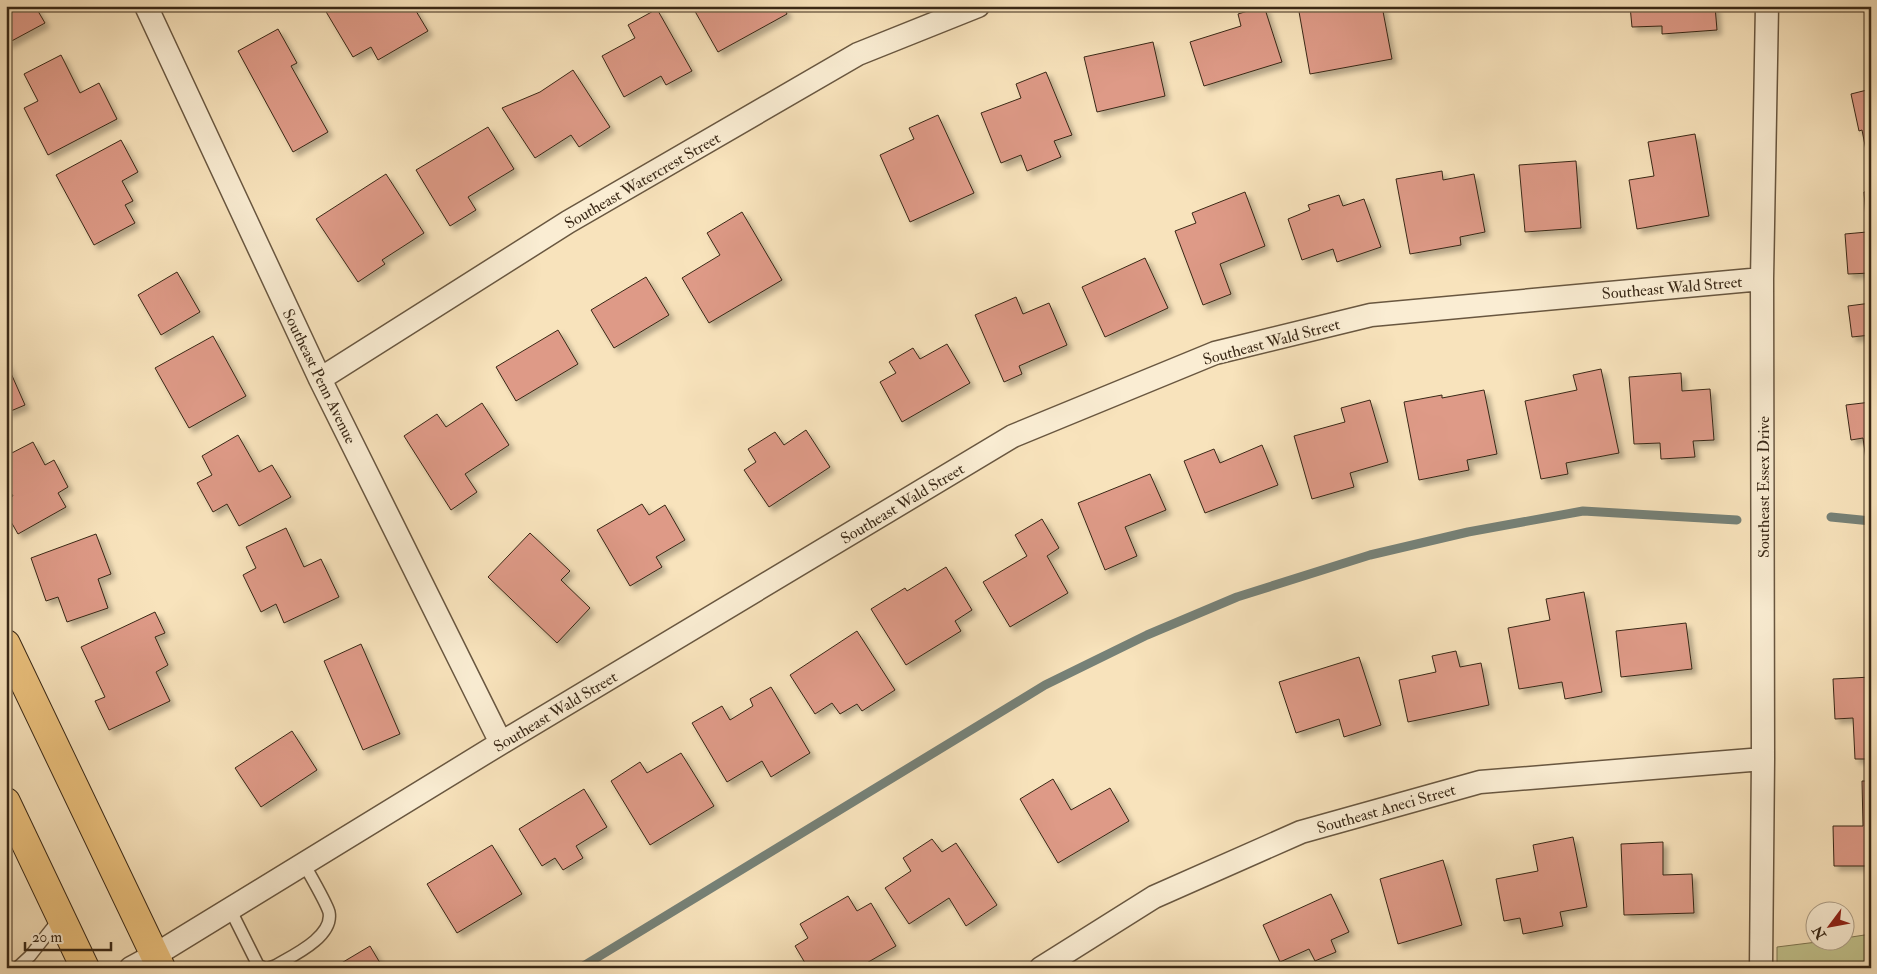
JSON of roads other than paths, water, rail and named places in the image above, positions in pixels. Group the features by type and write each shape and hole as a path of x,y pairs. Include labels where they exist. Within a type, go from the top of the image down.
{"main road":[{"path":"6,644 158,961"},
{"path":"6,802 85,968"}],"street":[{"name":"Southeast Penn Avenue","path":"146,6 320,379 501,743"},
{"name":"Southeast Watercrest Street","path":"320,379 568,222 858,54 978,6"},
{"name":"Southeast Essex Drive","path":"1761,968 1764,759 1762,279 1767,6"},
{"name":"Southeast Wald Street","path":"131,968 158,961 230,909 501,743 1014,436 1215,353 1371,315 1762,279"},
{"name":"Southeast Aneci Street","path":"1041,968 1154,897 1301,832 1480,782 1764,759"}],"lane":[{"path":"269,968 314,943 328,925 329,912 304,864"},
{"path":"230,909 258,965 264,968"},
{"path":"17,968 30,956 62,917"}],"waterway":[{"path":"580,968 1045,685 1147,635 1237,597 1370,555 1468,532 1583,511 1737,520"},
{"path":"1831,517 1871,521"}]}
